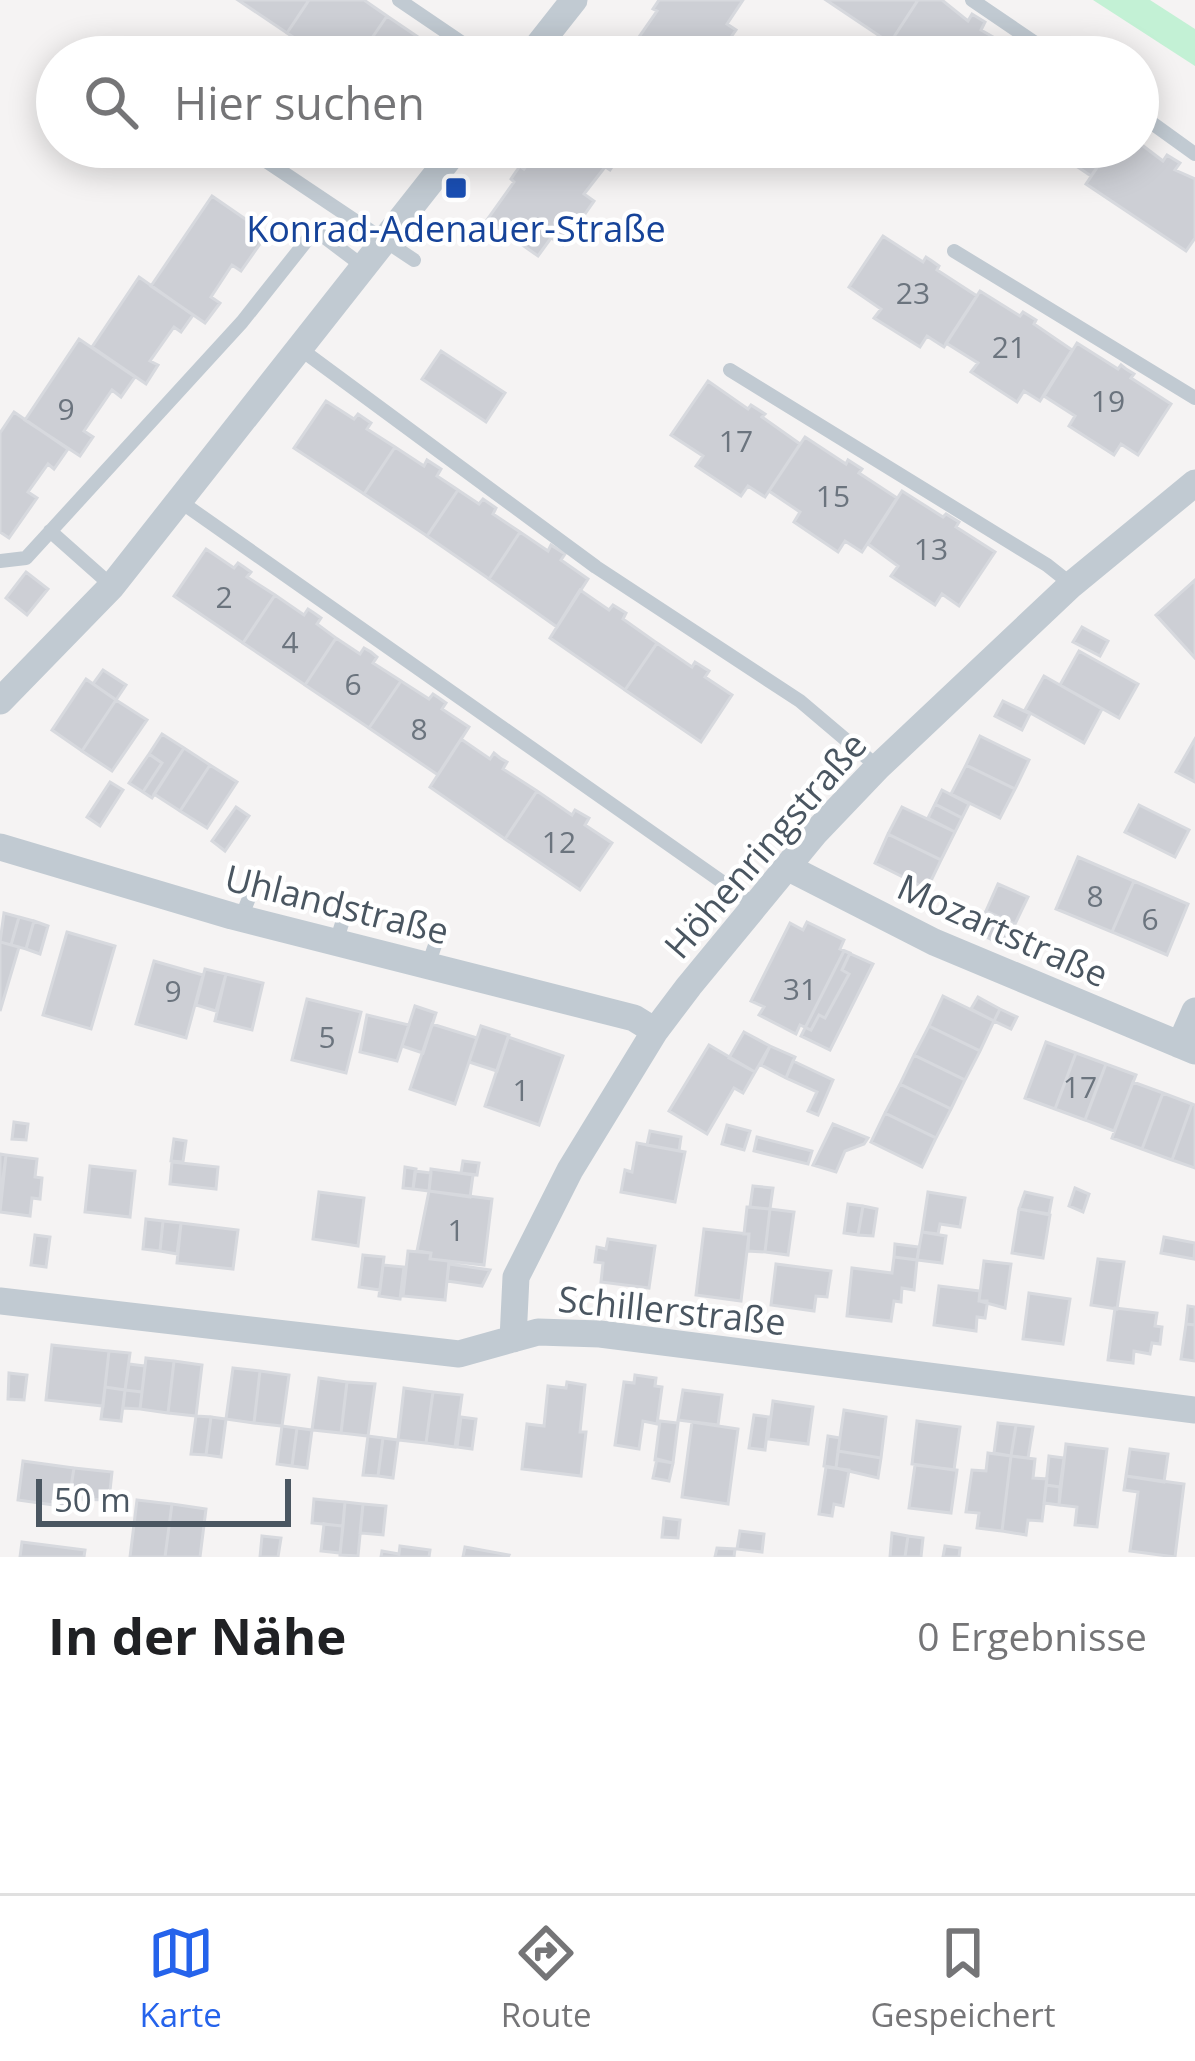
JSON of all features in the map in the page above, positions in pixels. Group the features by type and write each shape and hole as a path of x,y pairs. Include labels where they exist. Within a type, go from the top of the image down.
{"street":[{"path":"546,36 574,0"},
{"path":"0,701 112,586 441,168"},
{"name":"Höhenringstraße","path":"513,1339 516,1277 570,1170 655,1031 755,905 878,767 1071,585 1195,483"},
{"name":"Uhlandstraße","path":"0,847 241,918 634,1018 655,1031"},
{"name":"Mozartstraße","path":"787,867 934,943 1187,1048"},
{"path":"1187,1048 1195,1011"},
{"name":"Schillerstraße","path":"0,1301 459,1354 538,1332 600,1334 1195,1410"}],"lane":[{"path":"399,0 452,36"},
{"path":"972,0 1025,36"},
{"path":"1159,128 1195,154"},
{"path":"276,168 414,260"},
{"path":"0,561 26,558 242,322 315,230 364,267"},
{"path":"954,250 1195,398"},
{"path":"299,348 596,567 800,701 878,767"},
{"path":"730,370 1047,565 1071,585"},
{"path":"181,502 755,905"},
{"path":"50,531 112,586"},
{"path":"241,918 253,888"},
{"path":"336,942 347,908"},
{"path":"428,965 440,931"}],"green space":[{"path":"1093,0 1150,0 1195,29 1195,66 1159,43 1159,36 1149,36"}],"building":[{"path":"238,0 309,0 287,33"},
{"path":"309,0 364,0 387,16 373,36 287,33"},
{"path":"659,0 743,0 727,24 736,30 732,36 640,36 657,11 653,9"},
{"path":"826,0 918,0 895,36 880,36"},
{"path":"918,0 942,0 968,21 972,14 985,22 981,30 991,36 895,36"},
{"path":"387,16 417,36 373,36"},
{"path":"1167,155 1180,163 1175,170 1195,179 1195,238 1186,251 1086,184 1097,168 1159,168 1159,158 1163,161"},
{"path":"519,168 604,168 584,194 594,201 563,245 551,238 538,256 487,220"},
{"path":"212,196 267,234 241,271 232,265 211,297 220,303 205,323 151,286"},
{"path":"883,236 923,262 926,257 939,266 937,270 977,296 944,347 927,336 920,347 874,318 881,309 849,287"},
{"path":"139,277 193,315 181,332 174,327 150,361 158,365 146,384 92,347"},
{"path":"980,291 1020,316 1023,312 1036,320 1034,324 1072,350 1040,401 1024,391 1017,402 971,372 978,363 946,343"},
{"path":"79,339 135,377 121,397 112,390 84,431 93,437 80,456 25,420"},
{"path":"1077,343 1118,369 1121,365 1134,374 1131,378 1171,404 1138,455 1121,444 1114,455 1069,426 1075,416 1044,396"},
{"path":"441,351 505,393 486,422 422,379"},
{"path":"708,381 748,409 751,405 765,414 762,417 800,444 765,497 748,486 741,496 696,466 703,456 671,435"},
{"path":"326,401 354,419 358,414 371,423 367,429 395,447 364,494 294,448"},
{"path":"14,412 68,449 54,469 48,464 28,492 37,498 9,538 0,532 0,433"},
{"path":"805,437 862,469 859,473 897,498 862,552 845,541 838,552 794,522 800,512 769,491"},
{"path":"395,447 424,466 427,460 441,469 437,476 458,490 427,536 364,494"},
{"path":"458,490 479,504 483,499 496,508 493,514 520,532 489,579 427,536"},
{"path":"902,491 959,522 956,527 995,552 959,606 942,594 935,605 891,576 898,566 868,544"},
{"path":"520,532 548,551 551,545 565,554 561,560 588,579 557,627 489,579"},
{"path":"206,549 234,568 238,563 251,572 247,577 275,595 243,643 174,596"},
{"path":"26,572 48,589 27,615 6,598"},
{"path":"1195,580 1195,658 1156,615"},
{"path":"580,590 609,610 613,605 626,613 623,619 657,643 625,690 550,638"},
{"path":"275,595 304,615 308,609 314,613 321,618 317,624 336,638 305,685 243,643"},
{"path":"1082,627 1108,641 1100,656 1073,642"},
{"path":"336,638 360,654 364,648 371,652 377,657 373,663 401,681 369,728 305,685"},
{"path":"657,643 692,667 695,662 709,671 705,677 732,695 701,742 625,690"},
{"path":"1079,651 1138,684 1119,718 1060,685"},
{"path":"103,670 126,685 116,700 93,684"},
{"path":"1044,676 1102,709 1084,743 1025,710"},
{"path":"86,679 116,700 82,751 52,730"},
{"path":"401,681 429,699 433,694 439,698 446,703 442,709 469,727 438,775 369,728"},
{"path":"116,700 147,720 112,771 82,751"},
{"path":"1003,701 1030,714 1022,730 995,716"},
{"path":"162,734 184,748 152,798 143,792 162,763 149,754"},
{"path":"980,736 1029,760 1015,789 966,765"},
{"path":"461,739 490,759 494,753 507,762 503,769 537,791 505,839 430,787"},
{"path":"1195,739 1195,782 1176,772"},
{"path":"184,748 210,765 180,811 154,794"},
{"path":"149,754 162,763 143,792 129,783"},
{"path":"210,765 237,782 207,828 180,811"},
{"path":"966,765 1015,789 1000,818 951,794"},
{"path":"110,782 123,790 100,826 87,817"},
{"path":"942,790 969,804 962,818 935,804"},
{"path":"537,791 572,815 575,810 589,818 585,825 612,843 580,890 505,839"},
{"path":"935,804 962,818 955,832 928,818"},
{"path":"1139,805 1189,830 1175,857 1125,832"},
{"path":"236,807 249,816 225,851 212,841"},
{"path":"902,807 955,832 941,860 888,834"},
{"path":"888,834 941,860 927,889 875,863"},
{"path":"1078,857 1134,881 1112,932 1056,909"},
{"path":"1134,881 1188,904 1167,955 1112,932"},
{"path":"998,884 1028,897 1015,924 986,911"},
{"path":"986,911 1015,924 1005,946 976,932"},
{"path":"4,913 19,917 11,945 0,942"},
{"path":"19,917 34,921 26,949 11,945"},
{"path":"34,921 48,926 40,954 26,949"},
{"path":"807,922 844,940 840,949 850,953 842,970 849,974 825,1018 819,1015 811,1030 800,1025 796,1034 759,1015 764,1007 751,1001 790,923 803,930"},
{"path":"67,932 115,946 91,1029 43,1015"},
{"path":"0,942 19,947 0,1011"},
{"path":"844,951 873,964 830,1050 801,1036"},
{"path":"154,961 203,975 186,1038 136,1024"},
{"path":"205,969 226,974 216,1011 196,1005"},
{"path":"226,974 263,983 252,1030 215,1021"},
{"path":"943,996 994,1021 980,1051 929,1026"},
{"path":"978,997 1000,1009 994,1021 971,1009"},
{"path":"307,999 361,1012 346,1073 292,1060"},
{"path":"415,1006 436,1013 423,1053 402,1046"},
{"path":"1000,1009 1017,1017 1011,1029 994,1021"},
{"path":"367,1015 409,1025 397,1061 360,1052"},
{"path":"432,1024 477,1038 455,1104 410,1089"},
{"path":"481,1026 509,1035 497,1071 469,1062"},
{"path":"929,1026 980,1051 965,1080 914,1055"},
{"path":"744,1032 770,1046 755,1072 729,1058"},
{"path":"508,1037 563,1056 539,1125 485,1106"},
{"path":"1046,1042 1076,1053 1055,1109 1025,1098"},
{"path":"709,1045 755,1072 743,1093 734,1088 707,1134 669,1111"},
{"path":"770,1046 795,1057 786,1078 761,1065"},
{"path":"1076,1053 1106,1064 1085,1120 1055,1109"},
{"path":"914,1055 965,1080 951,1109 900,1084"},
{"path":"793,1061 833,1080 818,1115 808,1111 817,1092 786,1078"},
{"path":"1106,1064 1136,1075 1114,1131 1085,1120"},
{"path":"1133,1082 1163,1093 1142,1149 1112,1138"},
{"path":"900,1084 951,1109 936,1138 885,1113"},
{"path":"1163,1093 1192,1104 1172,1160 1142,1149"},
{"path":"1195,1105 1195,1168 1172,1160"},
{"path":"885,1113 936,1138 922,1167 871,1142"},
{"path":"14,1122 28,1124 26,1140 12,1139"},
{"path":"833,1124 868,1138 845,1151 836,1172 813,1165"},
{"path":"727,1125 750,1131 744,1150 722,1144"},
{"path":"650,1131 681,1137 679,1151 647,1145"},
{"path":"757,1137 812,1151 808,1164 754,1151"},
{"path":"174,1139 186,1141 183,1162 171,1161"},
{"path":"637,1143 685,1152 675,1202 621,1192 625,1170 632,1172"},
{"path":"0,1154 6,1155 0,1201"},
{"path":"6,1155 37,1159 40,1199 32,1198 30,1216 0,1212"},
{"path":"463,1161 479,1163 477,1175 461,1173"},
{"path":"172,1162 218,1167 216,1189 170,1184"},
{"path":"90,1166 135,1171 130,1217 85,1212"},
{"path":"405,1167 416,1169 413,1189 403,1188"},
{"path":"431,1169 473,1175 470,1197 429,1191"},
{"path":"415,1171 431,1173 429,1191 413,1189"},
{"path":"753,1186 773,1188 770,1209 750,1207"},
{"path":"1075,1188 1089,1194 1083,1212 1069,1206"},
{"path":"429,1191 492,1199 484,1265 430,1259 431,1253 417,1251"},
{"path":"319,1192 364,1198 358,1246 313,1239"},
{"path":"928,1192 965,1198 960,1227 940,1224 938,1234 922,1232"},
{"path":"1025,1192 1052,1198 1049,1214 1019,1209"},
{"path":"848,1204 863,1206 858,1235 844,1233"},
{"path":"863,1206 877,1209 873,1236 858,1235"},
{"path":"747,1207 770,1209 765,1252 748,1251 749,1234 744,1234"},
{"path":"770,1209 794,1212 788,1255 765,1252"},
{"path":"1019,1209 1050,1215 1043,1258 1012,1253"},
{"path":"146,1219 163,1221 160,1251 143,1249"},
{"path":"163,1221 181,1223 177,1254 160,1251"},
{"path":"181,1223 238,1230 233,1269 177,1263"},
{"path":"704,1229 749,1234 741,1301 696,1295"},
{"path":"922,1232 946,1236 942,1263 917,1260"},
{"path":"35,1235 50,1237 46,1267 31,1265"},
{"path":"1164,1237 1195,1243 1194,1259 1161,1253"},
{"path":"608,1239 655,1246 649,1288 601,1282 603,1263 595,1262 597,1247 606,1249"},
{"path":"895,1244 919,1247 917,1260 894,1257"},
{"path":"408,1251 449,1261 445,1300 403,1296"},
{"path":"363,1255 384,1257 380,1290 359,1287"},
{"path":"894,1257 917,1260 914,1290 902,1288 891,1321 847,1316 852,1268 892,1273"},
{"path":"1098,1259 1124,1262 1117,1309 1091,1305"},
{"path":"984,1261 1011,1264 1005,1308 979,1301"},
{"path":"449,1264 490,1270 482,1286 447,1281"},
{"path":"776,1264 831,1271 827,1297 816,1296 814,1311 771,1305"},
{"path":"383,1265 404,1267 400,1299 379,1296"},
{"path":"939,1286 980,1291 979,1301 987,1305 985,1318 977,1317 976,1331 934,1325"},
{"path":"1029,1293 1070,1299 1063,1344 1023,1339"},
{"path":"1188,1306 1195,1307 1195,1325 1186,1324"},
{"path":"1115,1308 1157,1313 1155,1326 1162,1327 1160,1344 1152,1343 1150,1354 1134,1351 1133,1363 1108,1360"},
{"path":"1186,1324 1195,1325 1195,1361 1181,1359"},
{"path":"52,1345 109,1351 103,1406 46,1400"},
{"path":"109,1351 130,1353 125,1390 105,1387"},
{"path":"146,1358 174,1361 168,1413 140,1409"},
{"path":"174,1361 202,1365 196,1416 168,1413"},
{"path":"129,1364 145,1366 142,1392 125,1390"},
{"path":"233,1368 260,1371 254,1423 226,1419"},
{"path":"260,1371 289,1375 282,1426 254,1423"},
{"path":"9,1373 27,1375 24,1400 8,1399"},
{"path":"635,1375 656,1378 655,1386 662,1387 657,1424 643,1421 639,1449 615,1445 624,1382 634,1383"},
{"path":"319,1378 347,1382 341,1433 312,1430"},
{"path":"347,1382 375,1384 368,1436 341,1433"},
{"path":"567,1382 585,1385 581,1476 522,1469 527,1424 544,1426 548,1386 566,1388"},
{"path":"105,1387 125,1390 121,1421 101,1419"},
{"path":"404,1388 433,1392 426,1443 398,1440"},
{"path":"125,1390 142,1392 140,1409 123,1408"},
{"path":"683,1390 722,1395 718,1425 678,1420"},
{"path":"433,1392 462,1395 455,1447 426,1443"},
{"path":"773,1401 813,1407 808,1444 768,1439"},
{"path":"844,1410 886,1417 881,1458 838,1451"},
{"path":"754,1415 769,1417 765,1450 749,1448"},
{"path":"196,1416 211,1417 206,1455 191,1454"},
{"path":"211,1417 226,1419 221,1457 206,1455"},
{"path":"461,1417 476,1419 472,1449 457,1447"},
{"path":"660,1421 678,1423 673,1463 655,1460"},
{"path":"917,1421 960,1427 954,1470 912,1464"},
{"path":"692,1422 738,1429 728,1504 682,1497"},
{"path":"998,1423 1016,1425 1011,1456 994,1453"},
{"path":"1016,1425 1033,1427 1028,1458 1011,1456"},
{"path":"282,1426 297,1428 292,1466 277,1464"},
{"path":"297,1428 312,1430 307,1468 292,1466"},
{"path":"368,1436 383,1438 378,1476 363,1475"},
{"path":"828,1436 840,1438 836,1468 824,1466"},
{"path":"383,1438 398,1440 393,1478 378,1476"},
{"path":"1066,1444 1107,1449 1097,1527 1075,1525 1077,1507 1059,1505"},
{"path":"1130,1449 1168,1454 1164,1482 1126,1476"},
{"path":"838,1451 881,1458 878,1478 836,1468"},
{"path":"988,1453 1011,1456 1002,1531 977,1528 979,1513 966,1512 972,1470 986,1471"},
{"path":"1011,1456 1035,1459 1033,1478 1047,1479 1042,1521 1028,1520 1026,1535 1002,1531"},
{"path":"1049,1456 1064,1458 1060,1487 1046,1485"},
{"path":"657,1459 673,1463 669,1481 653,1478"},
{"path":"23,1461 74,1468 68,1507 18,1500"},
{"path":"915,1465 957,1470 951,1513 909,1508"},
{"path":"826,1467 849,1470 843,1506 834,1504 832,1516 819,1514"},
{"path":"74,1468 112,1472 109,1500 69,1499"},
{"path":"1126,1476 1184,1484 1175,1557 1130,1551 1138,1492 1124,1490"},
{"path":"1046,1485 1060,1487 1059,1505 1044,1503"},
{"path":"314,1499 345,1502 343,1526 312,1523"},
{"path":"137,1500 172,1504 165,1557 130,1557"},
{"path":"345,1502 363,1504 358,1556 340,1555"},
{"path":"172,1504 206,1509 200,1557 165,1557"},
{"path":"363,1504 386,1506 383,1535 360,1533"},
{"path":"664,1518 680,1520 678,1538 662,1537"},
{"path":"324,1524 343,1526 340,1553 321,1551"},
{"path":"740,1531 764,1534 762,1552 737,1549"},
{"path":"892,1533 908,1536 905,1557 890,1557"},
{"path":"262,1536 281,1538 278,1557 260,1557"},
{"path":"908,1536 923,1538 921,1557 905,1557"},
{"path":"22,1542 85,1550 84,1557 20,1557"},
{"path":"400,1546 430,1550 429,1557 381,1557 382,1551 399,1554"},
{"path":"945,1546 960,1548 959,1557 943,1557"},
{"path":"465,1547 509,1555 463,1557"},
{"path":"717,1548 735,1549 734,1557 715,1557"}],"place":[{"name":"Konrad-Adenauer-Straße","path":"456,188"}]}
